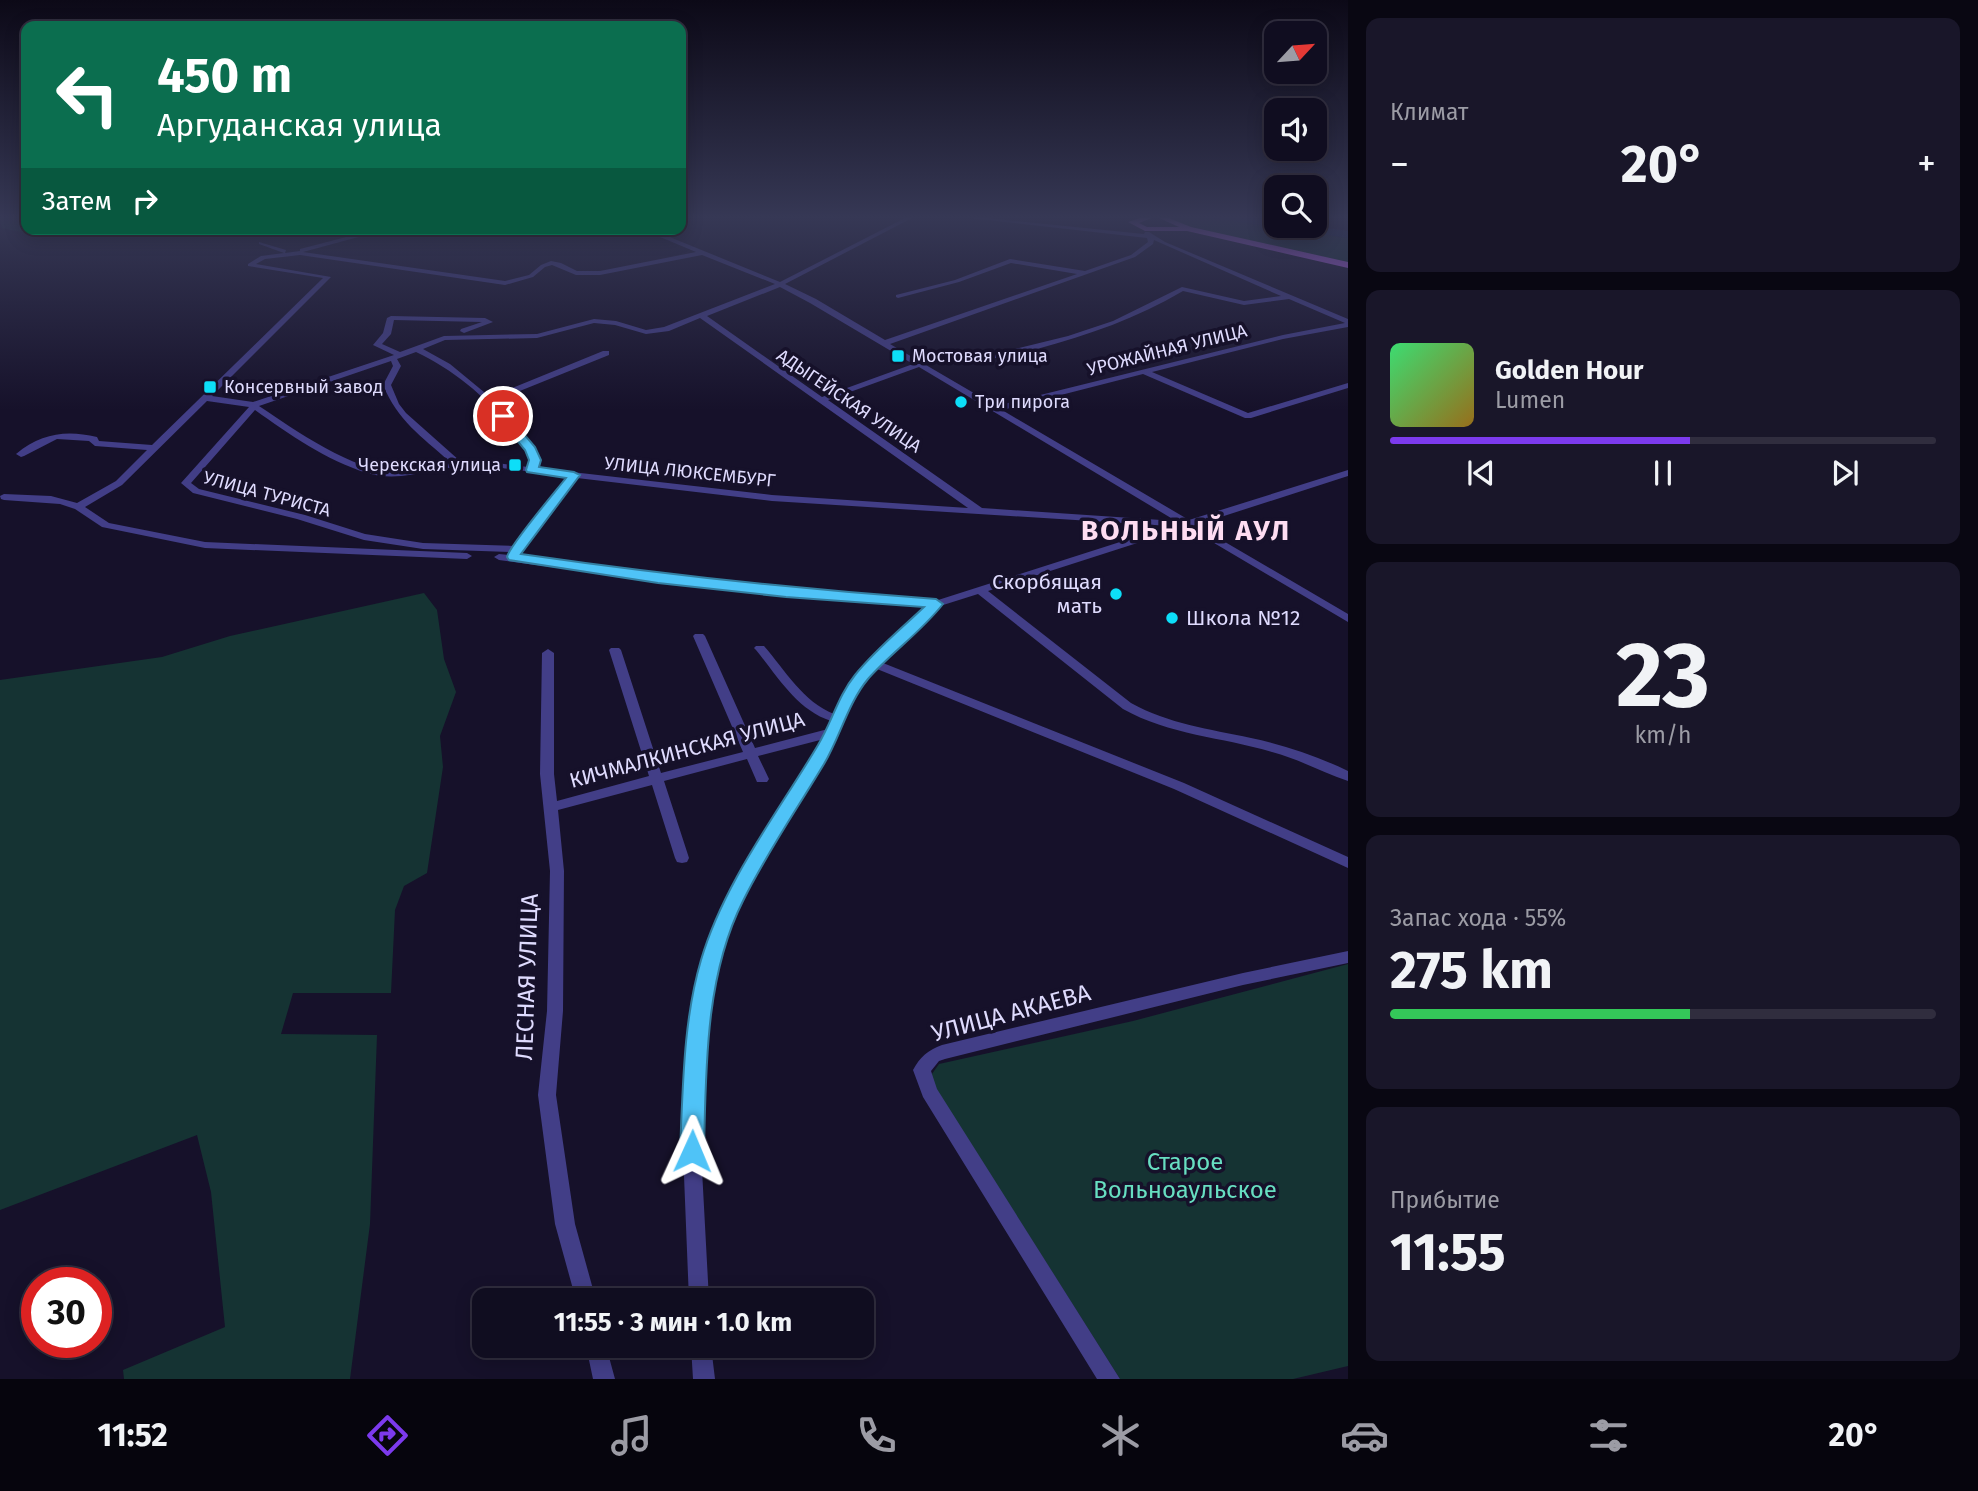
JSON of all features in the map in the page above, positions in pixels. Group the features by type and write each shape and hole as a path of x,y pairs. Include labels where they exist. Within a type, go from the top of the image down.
{"street":[{"path":"78,507 113,488 324,281"},
{"path":"493,281 511,281"},
{"path":"773,281 885,343 1348,620"},
{"path":"452,337 537,336 582,323 601,321 651,332 702,316 785,281"},
{"path":"898,296 956,281"},
{"path":"885,343 1063,281"},
{"path":"1253,281 1348,323"},
{"path":"998,356 1110,327 1182,289 1244,303 1289,297"},
{"name":"АДЫГЕЙСКАЯ УЛИЦА","path":"702,316 979,511"},
{"path":"253,405 452,337 489,322 391,318 387,334 377,345 396,356"},
{"name":"УРОЖАЙНАЯ УЛИЦА","path":"994,409 1348,323"},
{"path":"415,348 437,358 490,400 528,445 535,460 532,470"},
{"path":"490,400 606,354"},
{"path":"396,356 397,366 387,385 395,404 457,463"},
{"path":"821,400 920,365"},
{"path":"1145,372 1248,416 1348,385"},
{"name":"УЛИЦА ЛЮКСЕМБУРГ","path":"206,398 253,405 311,445 370,471 407,474 457,463 762,498 1191,525"},
{"name":"УЛИЦА ТУРИСТА","path":"253,405 253,409 188,479 188,487 364,537 423,546 514,553"},
{"path":"21,454 55,436 89,438 94,439 94,443 154,447"},
{"path":"4,497 51,500 78,507 106,526 198,544 372,554 514,553 658,578 936,604 1348,473"},
{"path":"514,553 574,475"},
{"path":"980,590 1127,706 1150,719 1170,726 1265,745 1348,776"},
{"path":"698,1288 692,1151 693,1105 699,1032 711,960 723,923 743,881 836,726 861,678 936,604"},
{"path":"699,636 762,779"},
{"path":"760,648 813,708 836,726"},
{"path":"615,650 682,858"},
{"name":"ЛЕСНАЯ УЛИЦА","path":"548,653 547,774 557,871 557,926 555,1011 547,1095 565,1224 583,1288"},
{"path":"874,664 1179,786 1348,863"},
{"name":"КИЧМАЛКИНСКАЯ УЛИЦА","path":"551,807 751,756 836,726"},
{"name":"УЛИЦА АКАЕВА","path":"1109,1379 929,1092 922,1070 926,1062 942,1052 1243,979 1348,957"},
{"path":"599,1358 604,1379"},
{"path":"702,1358 704,1379"}],"green space":[{"path":"424,593 437,610 444,659 456,692 440,736 443,767 427,873 404,886 395,910 391,993 293,993 281,1034 377,1035 370,1224 350,1379 124,1379 123,1370 225,1327 211,1192 197,1135 0,1210 0,680 162,657 230,636"},
{"name":"Старое Вольноаульское","path":"1348,964 1348,1366 1293,1379 1120,1379 929,1078 939,1064 1133,1021"}],"place":[{"name":"Мостовая улица","path":"898,356"},
{"name":"Консервный завод","path":"210,387"},
{"name":"Три пирога","path":"961,402"},
{"name":"Черекская улица","path":"515,465"},
{"name":"Скорбящая мать","path":"1116,594"},
{"name":"Школа №12","path":"1172,618"}],"district":[{"name":"ВОЛЬНЫЙ АУЛ","path":"1186,530"}],"route":[{"path":"503,416 531,449 535,460 532,470 574,475 530,534 515,549 514,557 658,578 936,604 861,678 846,701 829,741 743,881 723,923 711,960 702,1010 694,1088 692,1151"}]}
